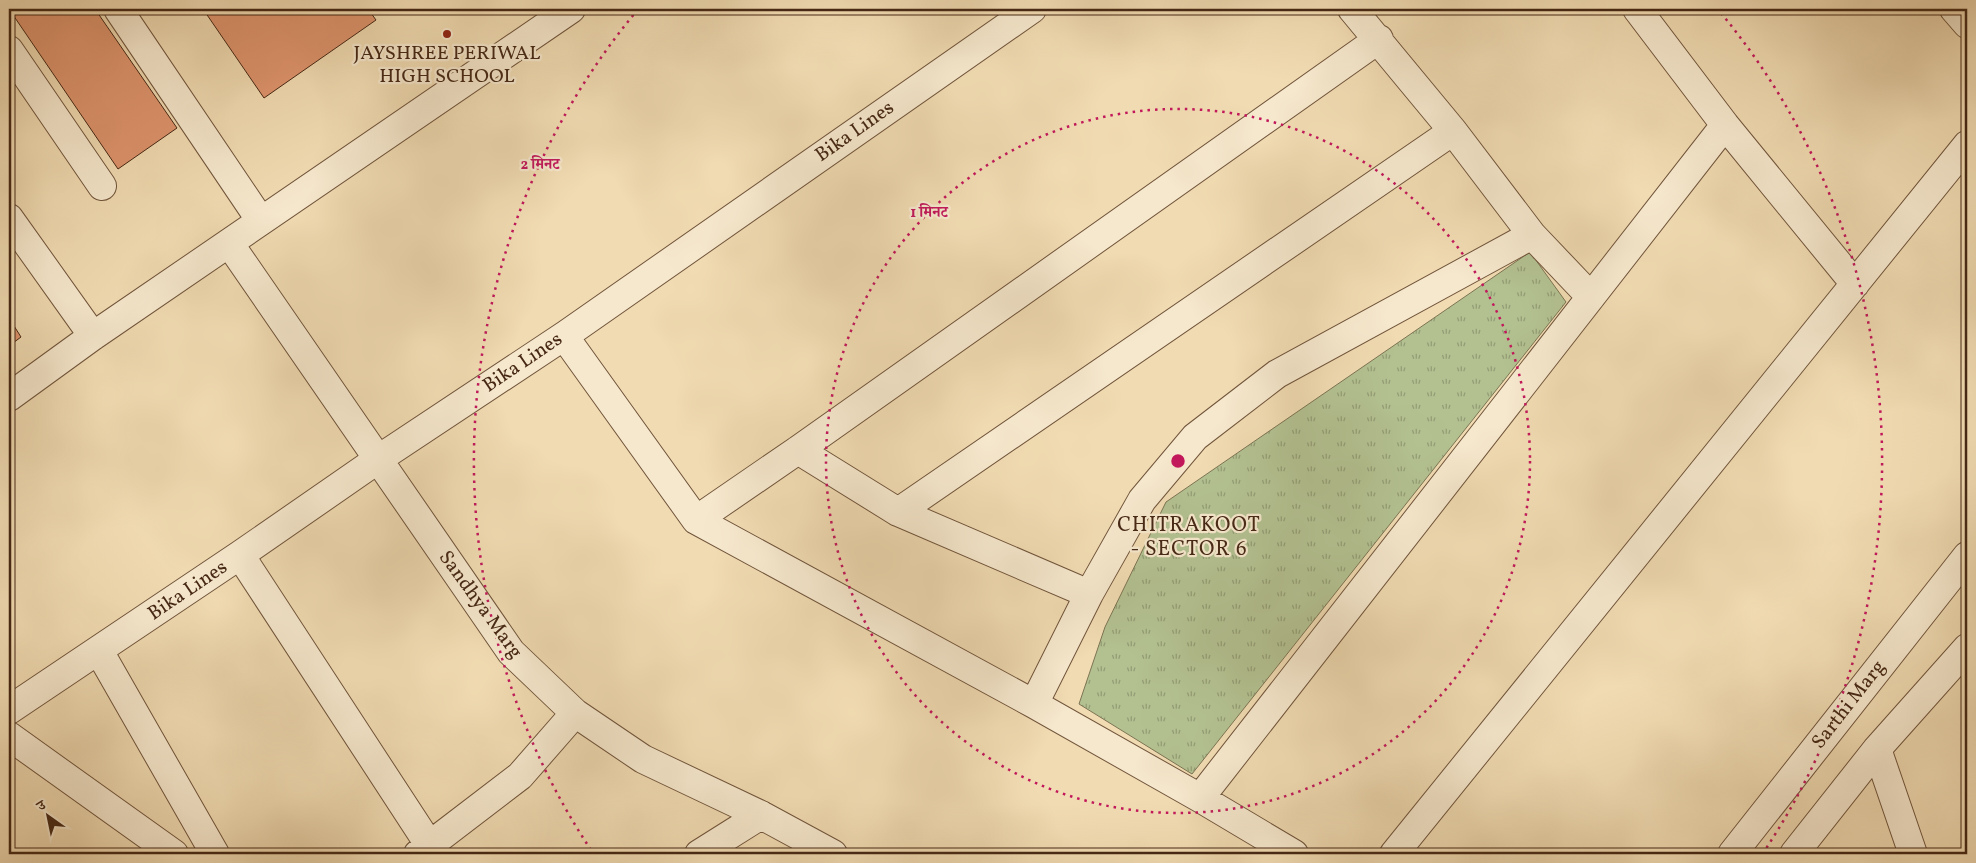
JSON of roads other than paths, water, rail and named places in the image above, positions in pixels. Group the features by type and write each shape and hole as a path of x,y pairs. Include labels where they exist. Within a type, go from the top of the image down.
{"street":[{"path":"118,9 261,221"},
{"path":"9,397 93,336 571,9"},
{"name":"Bika Lines","path":"9,710 99,651 377,460 564,336 1032,9"},
{"path":"1352,9 1379,39 1453,131 1532,234 1591,297"},
{"path":"1637,9 1725,125 1855,284"},
{"path":"1954,9 1967,24"},
{"path":"696,520 1379,39"},
{"path":"9,50 102,186"},
{"path":"1200,798 1725,125"},
{"path":"898,512 1453,131"},
{"path":"1394,854 1967,145"},
{"path":"9,218 93,336"},
{"path":"1034,704 1089,594 1142,500 1195,437 1277,374 1532,234"},
{"name":"Sandhya Marg","path":"229,243 511,652 575,713 643,759 762,815 833,854"},
{"path":"564,336 696,520 1034,704 1200,798 1294,854"},
{"path":"798,450 898,512 1089,594"},
{"path":"240,555 424,850 520,776 575,713"},
{"name":"Sarthi Marg","path":"1732,854 1967,556"},
{"path":"1794,854 1877,749 1967,648"},
{"path":"99,651 214,854"},
{"path":"9,736 174,854"},
{"path":"1877,749 1913,854"},
{"path":"700,854 762,815"}],"place":[{"name":"JAYSHREE PERIWAL HIGH SCHOOL","path":"447,34"}],"district":[{"name":"CHITRAKOOT - SECTOR 6","path":"1189,537"}]}
